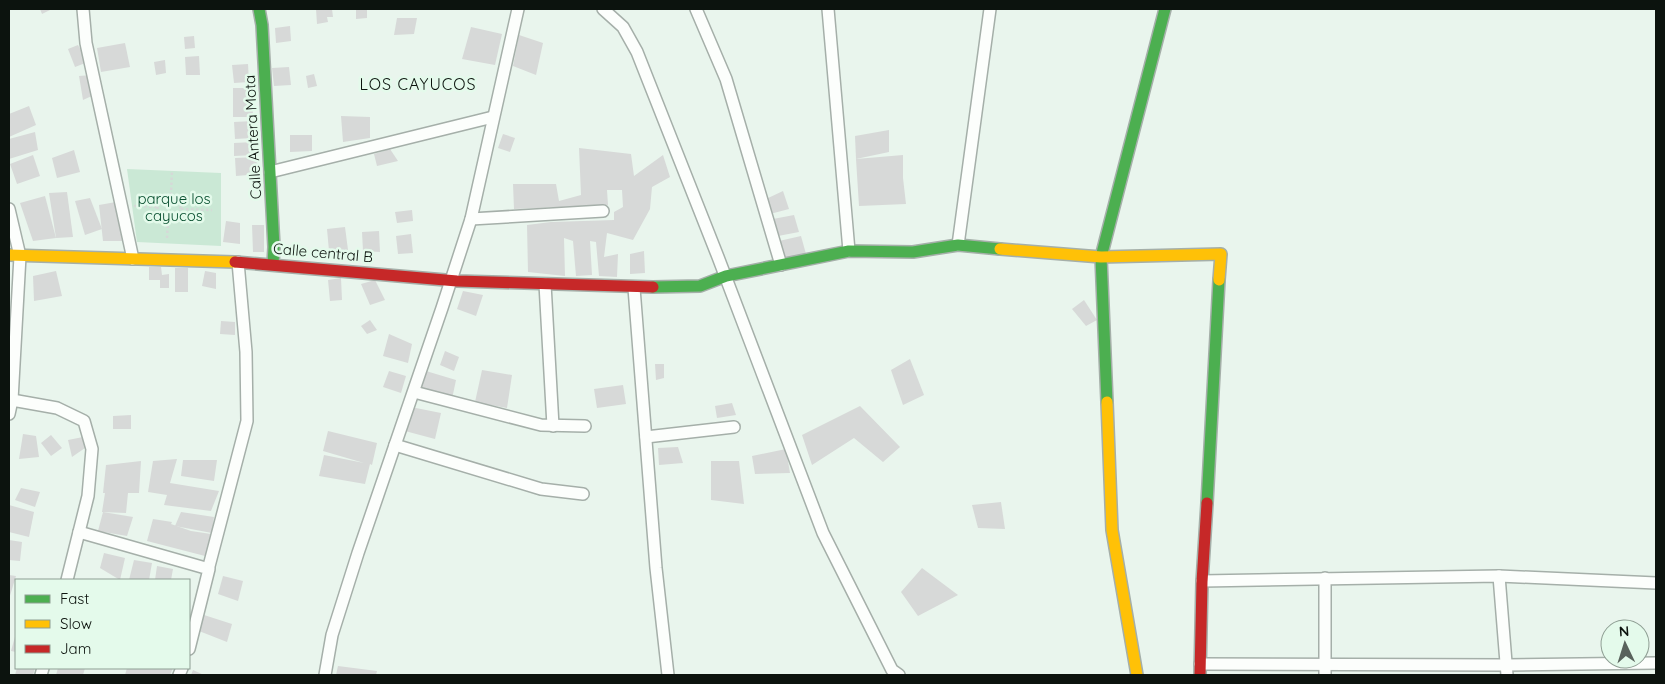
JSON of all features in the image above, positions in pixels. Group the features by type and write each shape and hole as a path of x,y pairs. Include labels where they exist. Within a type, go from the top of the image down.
{"street":[{"path":"83,9 86,43 133,259"},
{"name":"Calle Antera Mota","path":"259,9 262,25 274,247 273,264"},
{"path":"325,675 332,635 471,219 518,9"},
{"path":"603,9 623,27 637,52 726,276 823,533 892,670 899,675"},
{"path":"696,9 726,79 781,265"},
{"path":"828,9 849,252"},
{"path":"958,245 990,9"},
{"path":"1138,675 1112,530 1101,257 1165,9"},
{"path":"270,172 493,117"},
{"path":"9,209 14,255 11,363 12,400 9,414"},
{"path":"471,219 603,212"},
{"name":"Calle central B","path":"14,255 238,262 457,281 634,288 700,286 726,276 849,252 913,252 958,245 1101,257 1220,254 1202,580"},
{"path":"190,645 247,421 246,352 238,262"},
{"path":"546,284 553,426"},
{"path":"634,288 656,568 668,675"},
{"path":"414,392 541,425 585,426"},
{"path":"12,400 56,408 84,422 92,450 88,496 67,579"},
{"path":"646,437 734,427"},
{"path":"395,445 541,489 583,494"},
{"path":"79,532 208,570"},
{"path":"1499,576 1507,670"},
{"path":"1656,583 1499,576 1202,580 1200,670 1507,670 1656,663"},
{"path":"1325,578 1325,675"}],"path":[{"path":"171,196 172,171"},
{"path":"171,196 180,204 181,212 176,219 166,222 159,215 157,207 162,198 171,196"},
{"path":"132,206 157,207"},
{"path":"181,209 212,210"},
{"path":"167,238 168,221"}],"green space":[{"name":"parque los cayucos","path":"127,169 221,173 221,246 137,242"}],"building":[{"path":"40,9 52,9 42,14"},
{"path":"316,9 332,9 333,17 327,17 328,22 317,24"},
{"path":"356,9 367,9 367,18 356,19"},
{"path":"397,18 417,18 414,34 394,35"},
{"path":"290,26 291,41 276,43 275,28"},
{"path":"471,27 502,34 495,65 462,59"},
{"path":"519,35 543,43 536,75 513,66"},
{"path":"194,36 195,48 185,49 184,37"},
{"path":"125,43 130,67 101,72 97,48"},
{"path":"78,45 88,62 75,67 68,49"},
{"path":"199,56 200,75 186,75 185,57"},
{"path":"165,60 166,73 156,75 154,62"},
{"path":"248,64 249,82 234,83 232,65"},
{"path":"289,67 291,85 274,86 272,68"},
{"path":"314,74 317,86 308,88 306,76"},
{"path":"91,75 94,95 83,100 79,76"},
{"path":"233,88 252,88 253,117 233,117"},
{"path":"29,106 36,125 9,137 9,114"},
{"path":"341,116 370,117 370,138 343,142"},
{"path":"253,121 253,138 235,139 234,122"},
{"path":"889,130 889,152 856,159 855,136"},
{"path":"35,132 38,150 9,159 9,139"},
{"path":"503,134 515,138 510,152 498,148"},
{"path":"290,135 312,135 312,151 290,152"},
{"path":"254,142 255,155 234,156 234,143"},
{"path":"579,148 631,154 634,176 663,155 670,177 652,187 650,209 633,240 607,233 604,257 618,254 617,277 599,276 596,242 590,241 592,275 576,276 573,241 564,238 565,276 528,272 527,225 551,222 614,220 614,212 623,207 622,190 607,190 608,205 514,209 513,184 556,184 559,201 581,195"},
{"path":"390,149 398,161 377,166 374,154"},
{"path":"74,150 80,172 57,178 52,158"},
{"path":"33,155 40,176 17,184 10,164"},
{"path":"903,155 906,204 859,206 856,159"},
{"path":"257,157 258,174 236,176 235,158"},
{"path":"783,191 789,209 770,214 766,199"},
{"path":"67,192 73,237 56,238 49,193"},
{"path":"45,196 56,238 33,241 20,203"},
{"path":"90,198 102,229 85,235 75,201"},
{"path":"116,202 122,241 103,241 99,205"},
{"path":"412,210 413,221 397,223 395,212"},
{"path":"794,215 799,232 778,236 773,219"},
{"path":"226,221 240,223 240,244 223,242"},
{"path":"252,225 264,225 264,252 253,252"},
{"path":"345,227 348,250 329,251 327,229"},
{"path":"379,231 380,252 363,251 362,232"},
{"path":"411,234 413,253 398,254 396,236"},
{"path":"801,236 806,254 785,260 779,241"},
{"path":"644,251 645,273 630,274 630,254"},
{"path":"149,267 161,267 162,275 169,274 169,288 160,288 160,280 149,280"},
{"path":"175,268 188,268 188,292 175,292"},
{"path":"56,271 62,296 34,301 33,276"},
{"path":"205,271 216,273 216,289 202,286"},
{"path":"341,278 342,300 330,301 328,280"},
{"path":"375,280 385,300 370,305 361,284"},
{"path":"463,291 483,295 476,316 457,309"},
{"path":"1084,300 1097,320 1086,326 1072,309"},
{"path":"370,320 377,330 367,334 361,326"},
{"path":"221,321 235,322 235,335 220,334"},
{"path":"389,334 412,344 408,363 383,356"},
{"path":"445,351 459,357 454,371 440,365"},
{"path":"910,359 924,395 903,405 891,370"},
{"path":"655,364 664,364 664,378 656,380"},
{"path":"482,370 512,375 507,408 475,402"},
{"path":"389,371 406,376 401,393 383,387"},
{"path":"426,371 456,380 452,399 420,389"},
{"path":"623,385 626,404 597,408 594,389"},
{"path":"732,403 736,415 717,418 715,406"},
{"path":"860,406 900,447 883,462 854,438 812,465 802,435"},
{"path":"411,407 441,413 435,439 405,431"},
{"path":"131,415 131,429 113,429 113,416"},
{"path":"328,431 377,443 365,484 319,476 324,455 364,463 323,451"},
{"path":"23,434 36,436 39,457 19,459"},
{"path":"51,435 62,448 51,456 41,443"},
{"path":"83,437 85,448 72,457 68,440"},
{"path":"678,447 683,463 659,465 658,448"},
{"path":"786,449 790,473 755,474 752,456"},
{"path":"177,459 170,483 219,491 211,511 164,505 167,495 148,492 153,461"},
{"path":"183,460 217,460 214,481 181,476"},
{"path":"141,461 139,493 128,493 126,513 102,512 106,465"},
{"path":"711,461 739,461 744,504 711,500"},
{"path":"21,488 40,492 35,507 15,500"},
{"path":"1001,502 1005,529 978,528 972,505"},
{"path":"9,505 34,512 29,537 9,532"},
{"path":"103,512 133,517 127,536 98,531"},
{"path":"181,512 214,517 212,533 175,526"},
{"path":"153,519 172,522 171,524 191,531 211,534 205,556 147,541"},
{"path":"9,540 22,542 20,561 9,560"},
{"path":"104,553 125,558 120,579 100,568"},
{"path":"134,560 152,563 149,579 129,579"},
{"path":"157,566 173,569 171,579 155,579"},
{"path":"922,568 958,595 918,616 901,592"},
{"path":"9,575 16,576 15,579 9,599"},
{"path":"223,576 243,581 238,601 218,594"},
{"path":"204,615 232,624 227,642 199,631"},
{"path":"15,637 15,652 11,651"},
{"path":"338,666 377,671 376,675 336,675"},
{"path":"17,669 35,669 33,675 15,675"},
{"path":"58,669 85,669 83,675 56,675"},
{"path":"127,669 173,669 170,675 125,675"},
{"path":"193,670 204,675 191,675"}],"traffic: fast":[{"path":"259,9 262,25 274,247 273,264"},
{"path":"1107,402 1101,257 1165,9"},
{"path":"653,287 700,286 726,276 849,251 913,252 958,245 1000,249"},
{"path":"1207,503 1219,280"}],"traffic: slow":[{"path":"1000,249 1101,257 1221,254 1219,280"},
{"path":"9,255 235,262"},
{"path":"1107,402 1112,530 1137,675"}],"traffic: jam":[{"path":"235,262 457,281 653,287"},
{"path":"1200,675 1202,582 1207,503"}],"district":[{"name":"LOS CAYUCOS","path":"418,84"}]}
